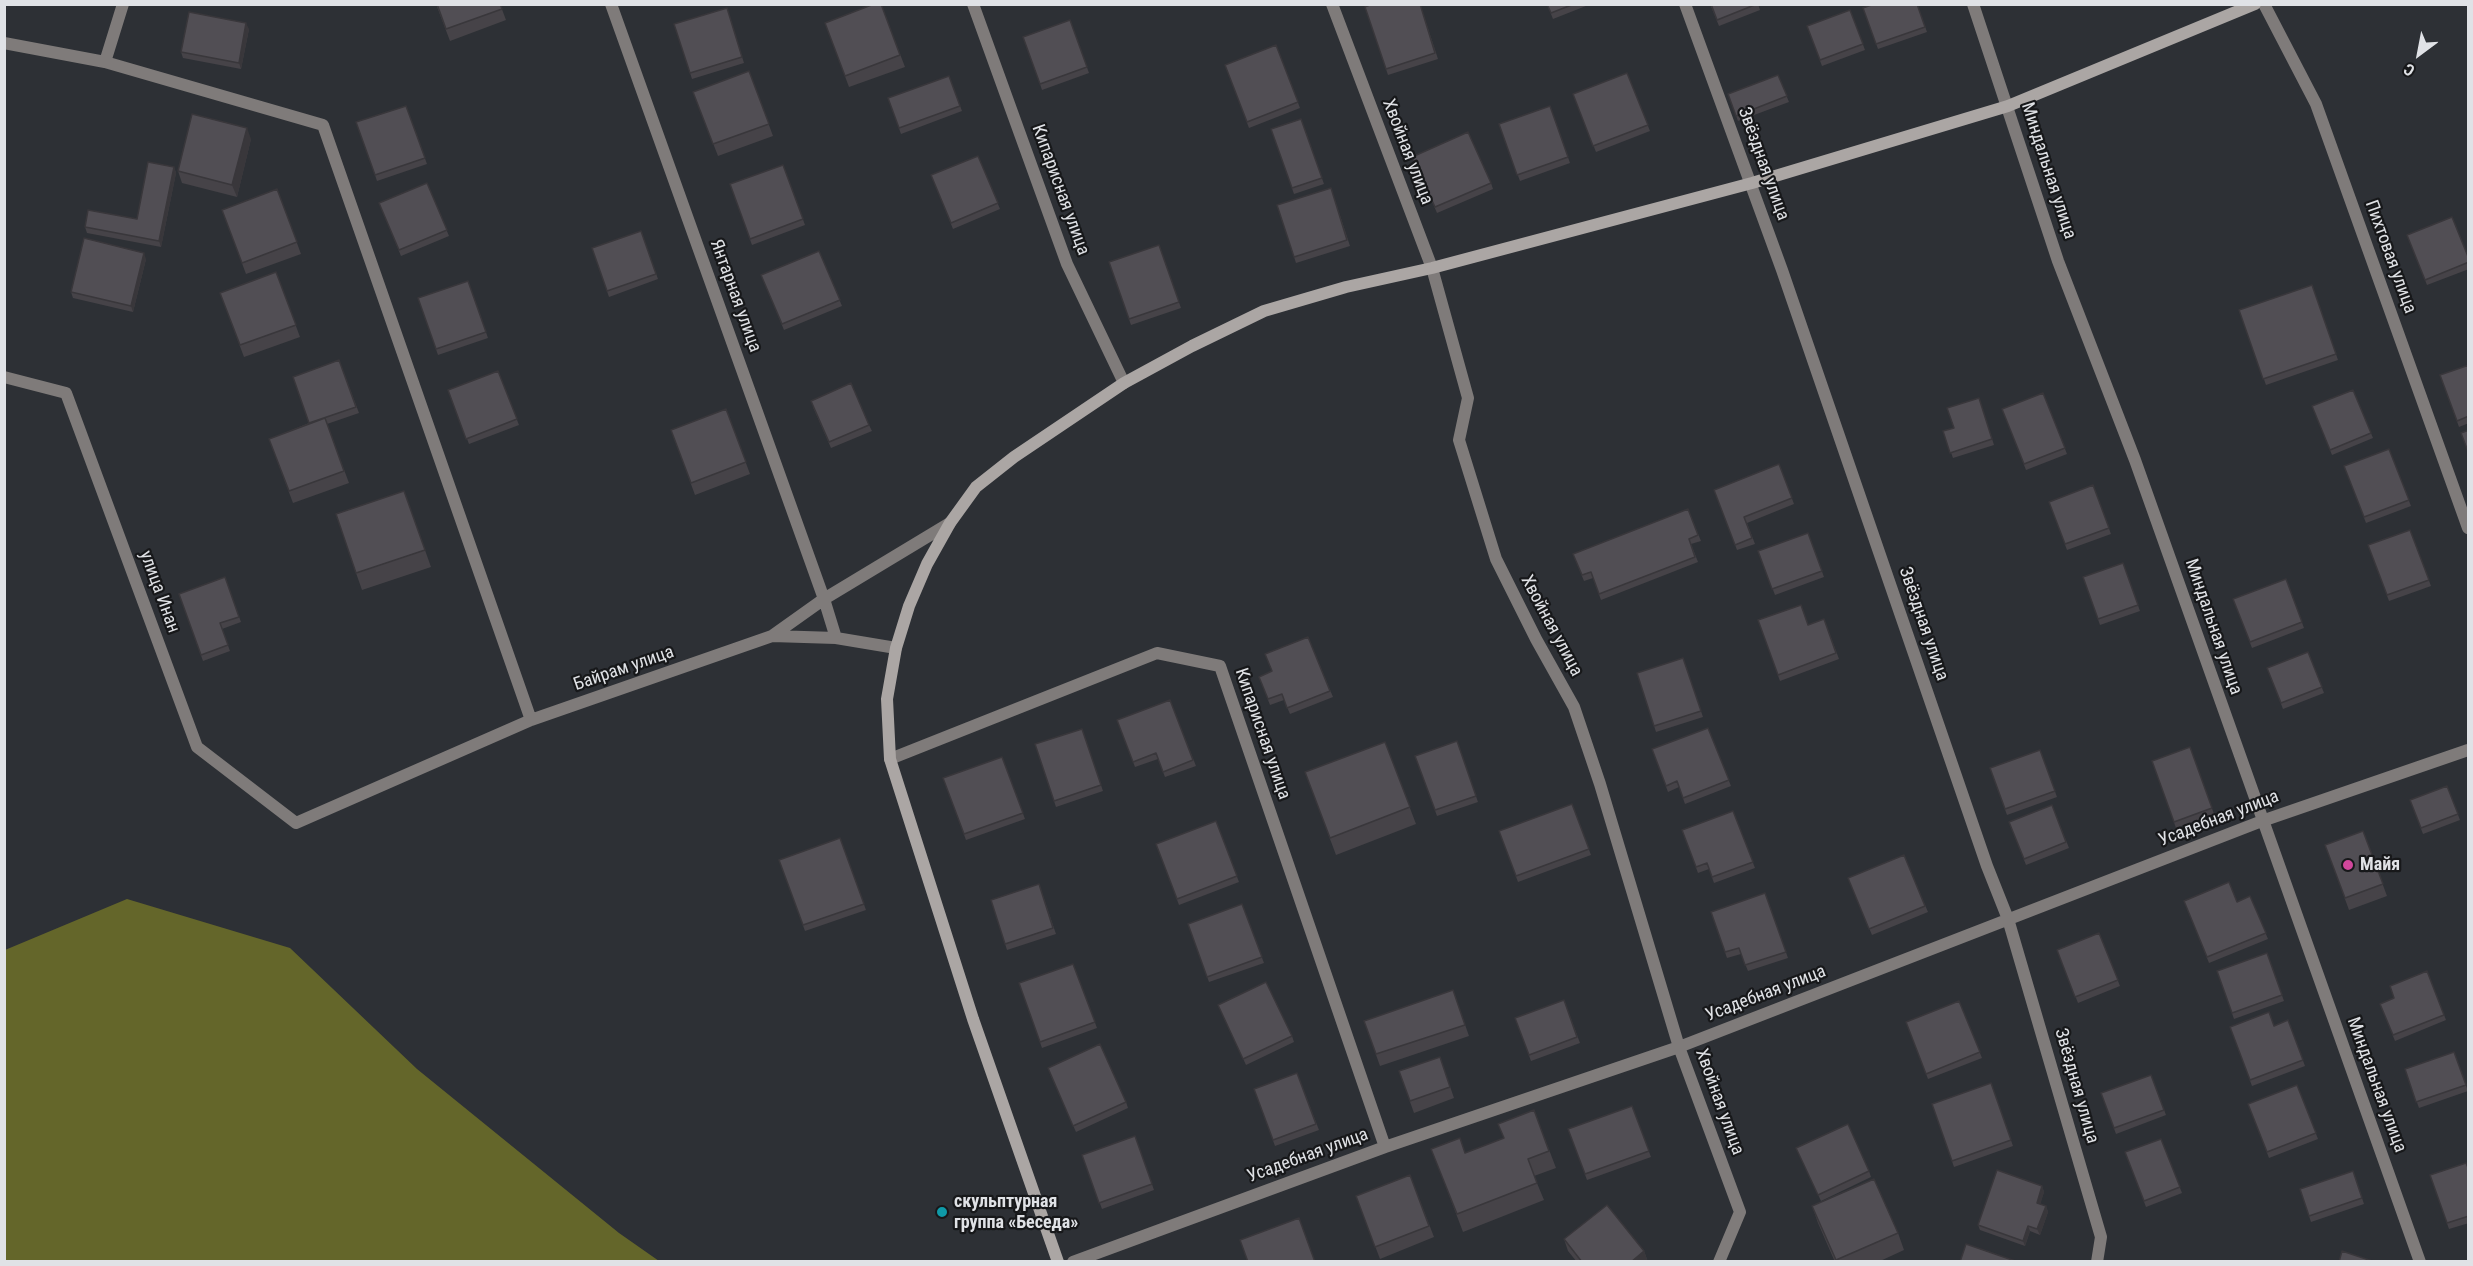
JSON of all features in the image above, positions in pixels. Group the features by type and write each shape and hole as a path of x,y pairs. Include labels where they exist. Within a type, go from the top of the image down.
{"street":[{"path":"105,62 123,4"},
{"name":"Янтарная улица","path":"611,4 836,638"},
{"name":"Кипарисная улица","path":"973,4 1067,264 1124,383"},
{"name":"Хвойная улица","path":"1332,4 1432,268 1468,398 1459,440 1496,559 1536,639 1574,707 1600,784 1679,1047 1740,1212 1719,1262"},
{"name":"Звёздная улица","path":"1685,4 1752,183 1987,866 2008,920 2101,1237 2097,1262"},
{"name":"Миндальная улица","path":"1973,4 2058,261 2135,460 2420,1262"},
{"path":"1059,1262 973,1019 890,759 887,699 896,648 909,606 927,564 950,523 976,488 999,469 1124,383 1192,346 1264,311 1346,287 1432,268 1752,183 2008,106 2255,4"},
{"name":"Пихтовая улица","path":"2264,4 2316,104 2469,528"},
{"path":"4,43 105,62 323,125 531,720"},
{"name":"улица Инан","path":"4,377 66,393 198,747 296,823"},
{"name":"Байрам улица","path":"296,823 531,720 772,636 824,599 950,523"},
{"path":"772,636 836,638 896,648"},
{"name":"Кипарисная улица","path":"890,759 1157,653 1220,666 1385,1147"},
{"name":"Усадебная улица","path":"1073,1262 1385,1147 1679,1047 2262,821 2469,750"}],"shaded area":[{"path":"127,899 290,948 417,1069 619,1233 659,1261 5,1261 5,950"}],"building":[{"path":"437,4 500,4 502,9 446,29"},
{"path":"874,4 881,4 900,55 845,76 825,23"},
{"path":"1372,4 1420,4 1435,53 1386,69 1365,7"},
{"path":"1547,4 1574,4 1551,13"},
{"path":"1711,4 1757,4 1717,20"},
{"path":"1874,4 1917,4 1925,27 1876,44 1863,8"},
{"path":"727,8 742,57 690,73 674,24"},
{"path":"1850,10 1863,44 1820,60 1807,26"},
{"path":"189,12 246,23 239,63 181,52"},
{"path":"1070,20 1087,67 1040,84 1023,37"},
{"path":"1276,45 1298,102 1247,122 1225,65"},
{"path":"749,71 769,124 713,144 693,92"},
{"path":"1627,73 1648,125 1593,146 1573,94"},
{"path":"1778,75 1787,96 1736,116 1728,94"},
{"path":"949,76 960,106 899,128 888,98"},
{"path":"406,106 425,158 375,175 356,122"},
{"path":"1550,106 1568,157 1517,175 1499,124"},
{"path":"192,114 247,128 232,185 178,171"},
{"path":"1301,119 1322,178 1292,188 1271,129"},
{"path":"1468,132 1491,183 1435,207 1412,157"},
{"path":"978,156 998,203 951,223 931,175"},
{"path":"148,162 174,167 159,241 85,227 88,210 137,219"},
{"path":"783,165 803,219 750,239 730,184"},
{"path":"427,183 447,230 399,250 379,203"},
{"path":"1331,188 1347,240 1294,257 1277,205"},
{"path":"277,189 297,242 242,263 222,210"},
{"path":"2452,217 2469,262 2425,280 2407,235"},
{"path":"641,231 656,274 607,291 592,248"},
{"path":"84,238 144,253 131,306 71,292"},
{"path":"1159,245 1179,302 1129,319 1109,262"},
{"path":"819,251 840,300 782,324 761,275"},
{"path":"276,272 296,325 240,345 220,293"},
{"path":"468,281 486,332 436,349 418,298"},
{"path":"2312,285 2336,354 2263,379 2239,310"},
{"path":"339,360 356,407 309,423 293,377"},
{"path":"2469,365 2469,416 2457,421 2440,375"},
{"path":"498,371 517,419 466,439 448,390"},
{"path":"851,383 869,425 829,442 811,401"},
{"path":"2353,390 2371,433 2330,450 2312,406"},
{"path":"2043,393 2065,448 2024,464 2002,409"},
{"path":"1979,398 1992,439 1950,453 1943,431 1954,428 1947,408"},
{"path":"726,409 746,462 691,483 671,430"},
{"path":"325,418 344,471 289,491 269,439"},
{"path":"2469,430 2469,454 2461,433"},
{"path":"2389,449 2409,500 2364,517 2344,466"},
{"path":"1779,464 1792,498 1744,517 1752,538 1735,545 1714,490"},
{"path":"2093,485 2109,528 2065,544 2049,502"},
{"path":"404,491 425,550 356,573 336,514"},
{"path":"1688,509 1698,535 1689,539 1695,557 1599,594 1591,572 1582,575 1573,554"},
{"path":"2410,530 2429,580 2387,595 2368,545"},
{"path":"1808,533 1822,571 1772,589 1758,551"},
{"path":"2123,563 2138,605 2098,619 2083,577"},
{"path":"225,577 239,617 220,623 228,645 201,655 179,594"},
{"path":"2286,579 2302,622 2250,642 2233,599"},
{"path":"1801,605 1808,625 1824,619 1836,653 1778,675 1758,620"},
{"path":"1308,637 1330,691 1287,708 1282,694 1268,699 1259,677 1272,671 1265,654"},
{"path":"2308,652 2322,687 2281,703 2267,668"},
{"path":"1683,658 1701,711 1654,726 1637,673"},
{"path":"1170,700 1193,760 1163,772 1156,753 1133,762 1117,720"},
{"path":"1708,728 1729,780 1683,798 1677,781 1666,786 1652,749"},
{"path":"1082,729 1101,785 1054,801 1035,744"},
{"path":"1457,741 1476,796 1435,810 1415,756"},
{"path":"1385,742 1410,807 1330,838 1305,772"},
{"path":"2190,747 2212,808 2174,822 2152,761"},
{"path":"2040,750 2055,791 2005,809 1990,768"},
{"path":"1002,757 1023,813 964,834 943,778"},
{"path":"2447,786 2458,814 2421,828 2410,800"},
{"path":"1572,804 1589,849 1516,876 1499,831"},
{"path":"2052,805 2066,842 2024,859 2009,822"},
{"path":"1733,811 1753,862 1712,877 1707,863 1696,867 1682,830"},
{"path":"1216,821 1237,876 1177,899 1156,844"},
{"path":"2363,831 2383,884 2345,898 2325,845"},
{"path":"840,838 864,904 803,925 779,860"},
{"path":"1904,855 1925,906 1869,929 1848,878"},
{"path":"2229,882 2237,902 2250,896 2266,933 2207,957 2184,901"},
{"path":"1039,884 1053,928 1005,944 991,900"},
{"path":"1765,893 1786,952 1745,965 1739,948 1725,952 1711,912"},
{"path":"1242,904 1262,957 1207,977 1188,924"},
{"path":"2099,933 2118,980 2075,997 2057,950"},
{"path":"2267,953 2282,995 2232,1013 2217,971"},
{"path":"1073,964 1095,1022 1040,1042 1019,983"},
{"path":"2427,971 2444,1015 2393,1035 2380,1004 2394,998 2390,986"},
{"path":"1266,982 1292,1036 1243,1059 1218,1005"},
{"path":"1453,990 1465,1025 1376,1054 1364,1021"},
{"path":"1564,1000 1577,1037 1529,1055 1515,1018"},
{"path":"1959,1001 1980,1052 1926,1074 1906,1022"},
{"path":"2269,1012 2274,1026 2288,1020 2303,1060 2250,1080 2230,1027"},
{"path":"1100,1044 1126,1102 1073,1126 1048,1068"},
{"path":"2454,1052 2466,1085 2416,1102 2405,1069"},
{"path":"1440,1057 1450,1087 1410,1101 1399,1071"},
{"path":"1297,1073 1316,1124 1273,1140 1254,1089"},
{"path":"2151,1075 2164,1110 2114,1128 2101,1093"},
{"path":"1991,1083 2011,1140 1952,1161 1932,1104"},
{"path":"2297,1085 2316,1133 2267,1152 2248,1104"},
{"path":"1632,1106 1649,1151 1585,1174 1568,1129"},
{"path":"1534,1110 1549,1151 1528,1159 1537,1183 1457,1214 1431,1149 1460,1138 1465,1153 1504,1138 1498,1124"},
{"path":"1848,1124 1869,1171 1818,1195 1796,1148"},
{"path":"1135,1136 1152,1184 1099,1203 1082,1155"},
{"path":"2161,1139 2180,1187 2144,1201 2125,1152"},
{"path":"2466,1163 2469,1170 2469,1216 2447,1223 2430,1175"},
{"path":"1997,1170 2042,1186 2037,1203 2046,1206 2037,1229 2028,1226 2023,1241 1978,1225"},
{"path":"2353,1171 2362,1198 2309,1216 2300,1189"},
{"path":"1410,1175 1429,1226 1375,1247 1356,1196"},
{"path":"1874,1179 1898,1233 1836,1260 1812,1206"},
{"path":"1607,1205 1644,1251 1631,1262 1582,1262 1564,1239"},
{"path":"1299,1218 1315,1262 1248,1262 1240,1240"},
{"path":"1966,1244 2018,1262 1960,1262"},
{"path":"2342,1251 2375,1262 2339,1262"}],"place":[{"name":"Майя","path":"2348,865"},
{"name":"скульптурная группа «Беседа»","path":"942,1212"}]}
